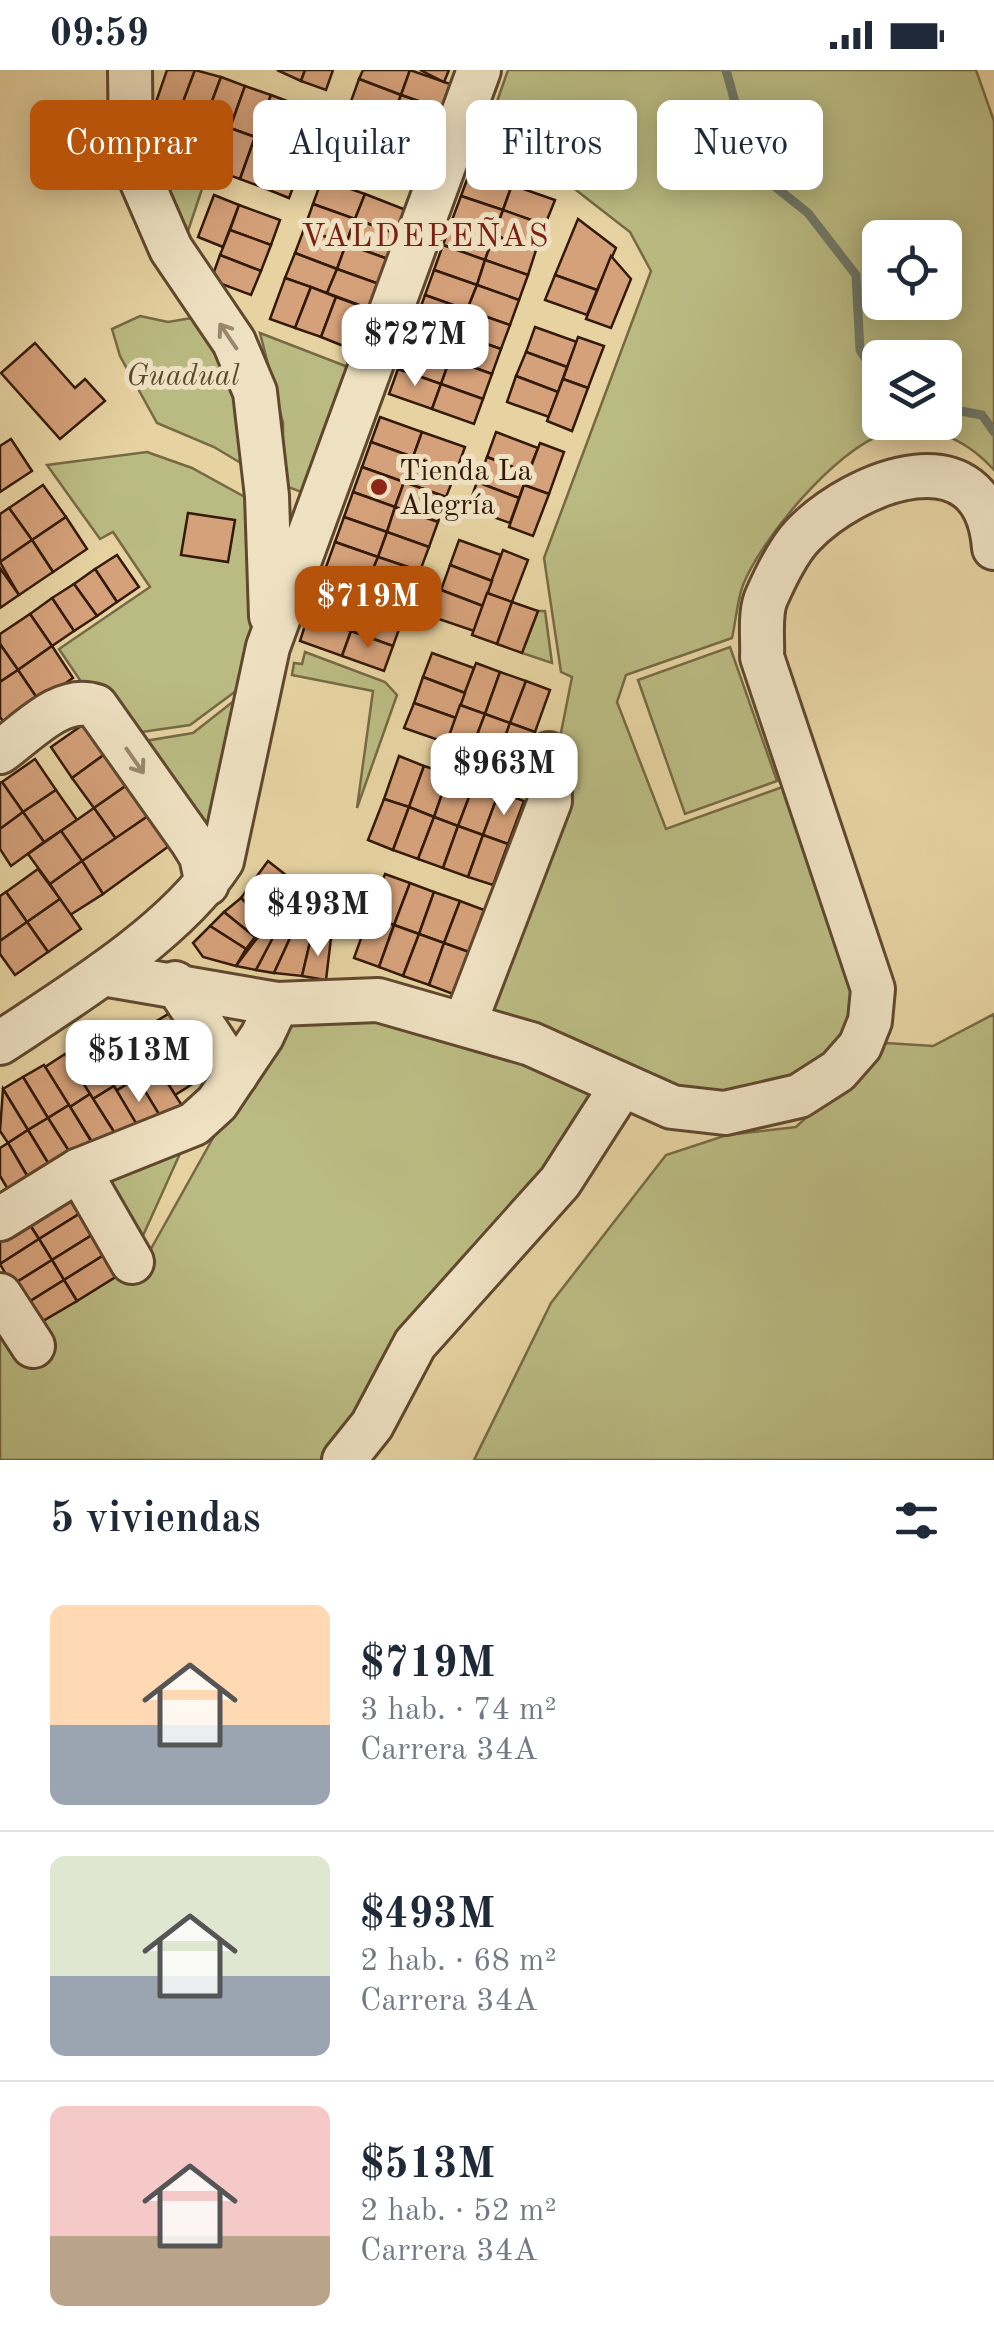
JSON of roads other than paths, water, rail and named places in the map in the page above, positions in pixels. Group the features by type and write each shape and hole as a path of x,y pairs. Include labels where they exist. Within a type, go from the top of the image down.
{"street":[{"path":"130,70 131,157 171,249 200,298 234,342 255,392 268,496 272,639"},
{"path":"0,1044 104,974 207,884 222,862 272,639 479,70"},
{"path":"104,974 175,983 278,1004 378,1000 530,1044 672,1108 725,1113 799,1096 838,1071 860,1046 870,1021 873,988 762,657 764,600 801,537 865,490 929,472 976,494 992,528 994,548"},
{"path":"268,496 311,532"},
{"path":"0,752 67,704 82,702 96,706 201,856 207,884"},
{"path":"465,1023 550,801 548,754"},
{"path":"175,983 236,1075"},
{"path":"0,1220 79,1170 186,1141 236,1075 278,1004"},
{"path":"344,1460 372,1425 415,1344 560,1182 622,1087"},
{"path":"79,1170 132,1262"},
{"path":"0,1295 33,1346"}],"waterway":[{"path":"726,70 754,170 808,213 856,275 862,353"},
{"path":"962,411 982,415 994,432"}],"place":[{"name":"Tienda La Alegría","path":"379,487"}],"district":[{"name":"VALDEPEÑAS","path":"426,235"}],"park label":[{"name":"Guadual","path":"183,375"}]}
